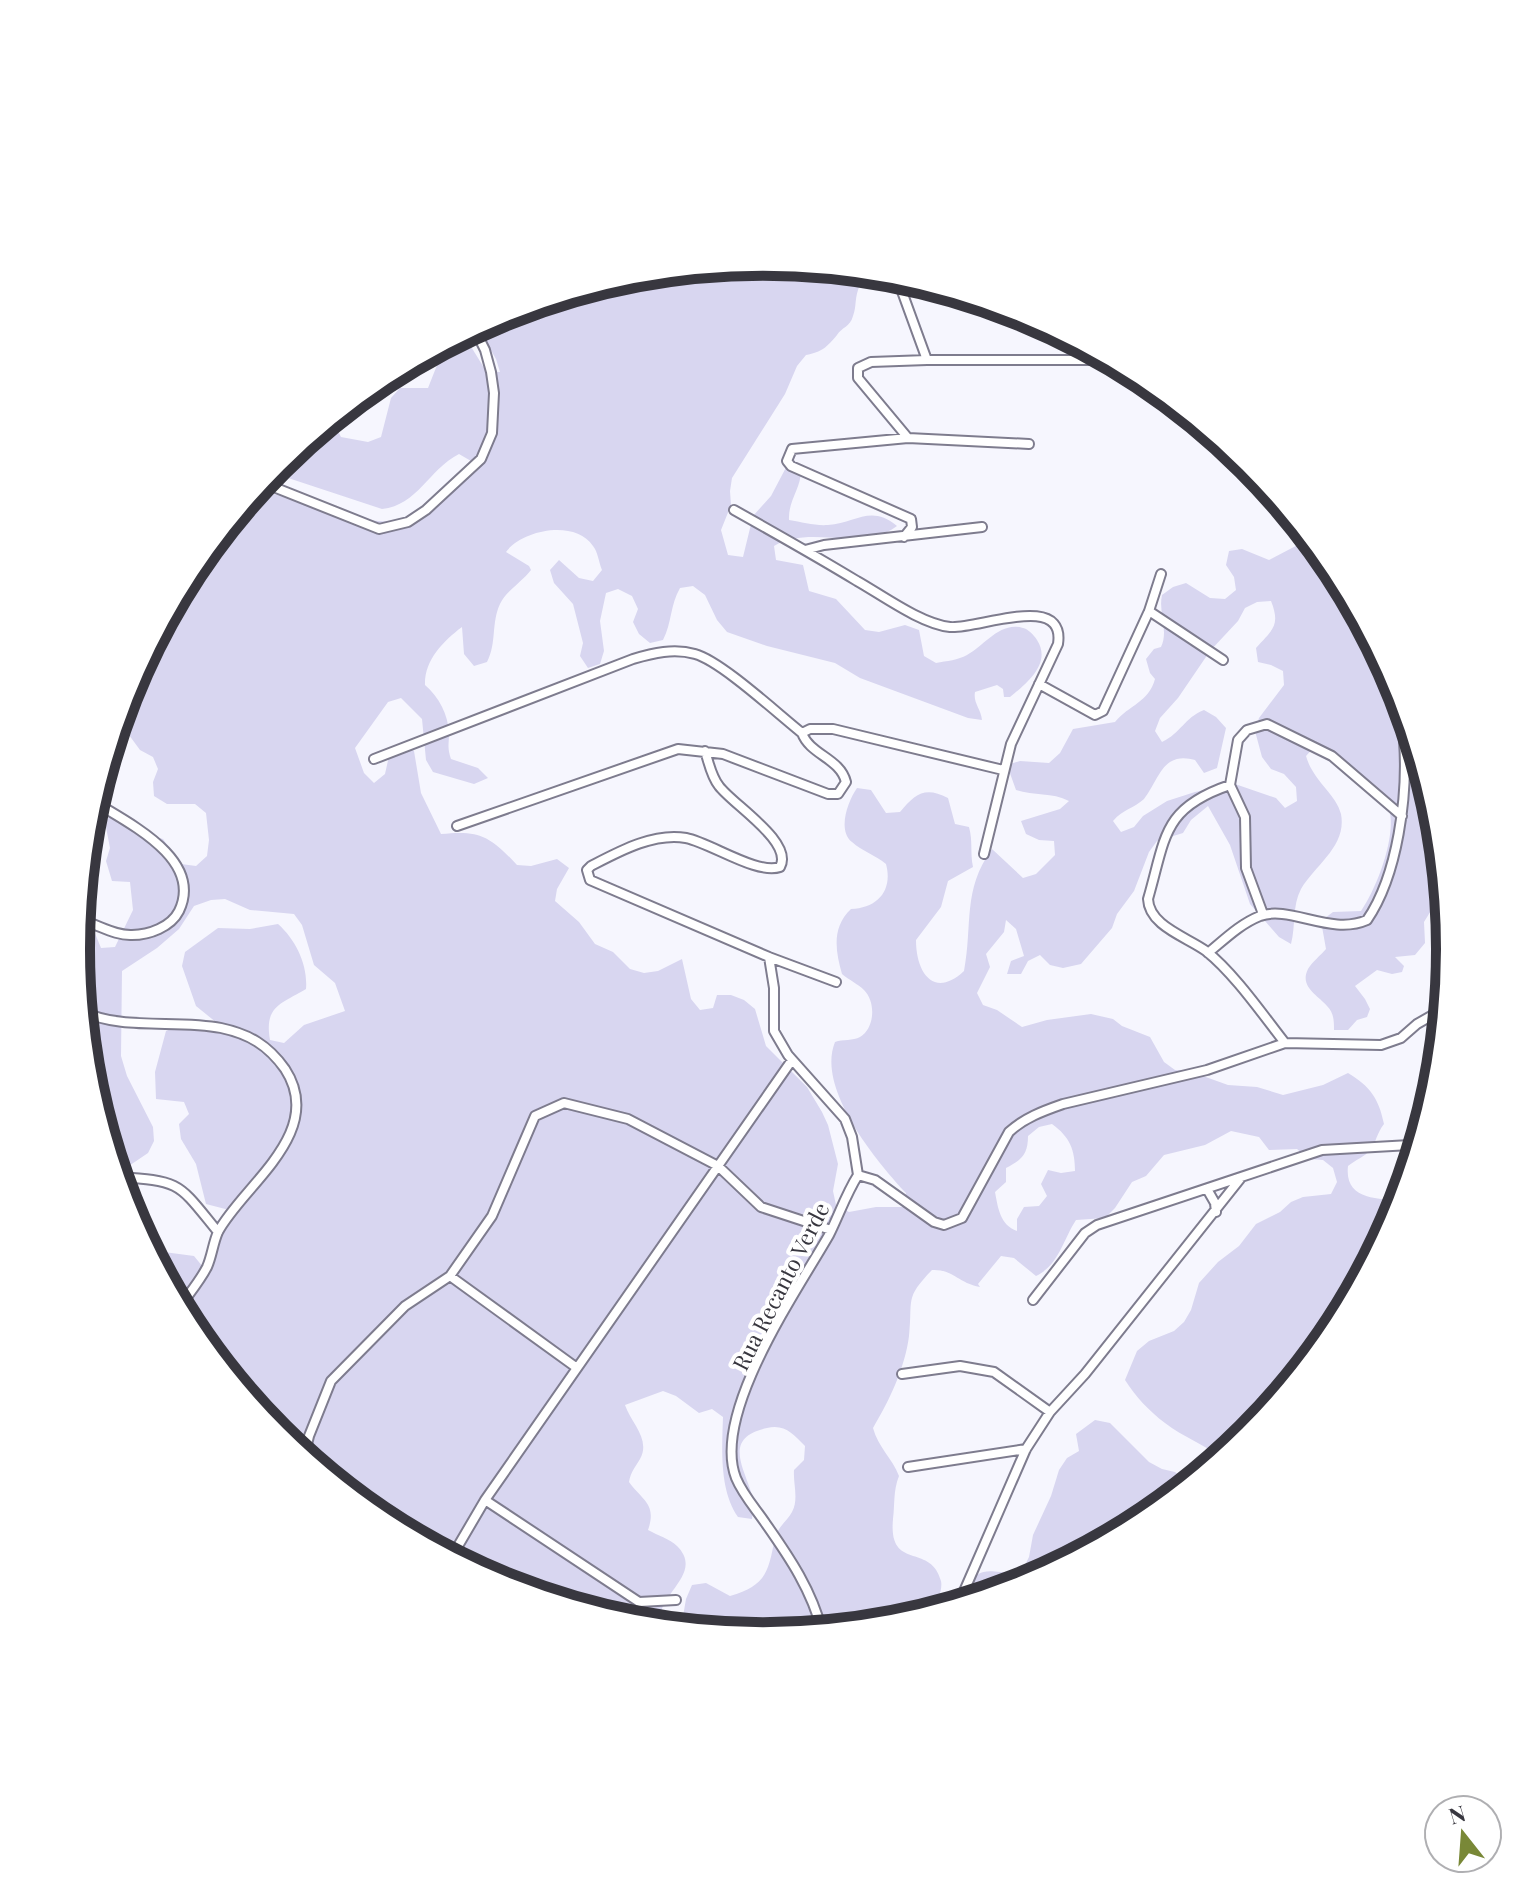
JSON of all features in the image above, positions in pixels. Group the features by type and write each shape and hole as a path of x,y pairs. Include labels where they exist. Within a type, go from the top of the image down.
{"street":[{"path":"901,289 927,360"},
{"path":"274,487 379,529 408,522 426,510 481,459 492,433 494,393 491,372 479,339"},
{"path":"908,438 858,378 858,368 871,362 927,360 1089,360"},
{"path":"904,537 912,527 911,519 791,466 787,461 792,449 908,438 1029,444"},
{"path":"734,510 887,599 937,624 951,627 1041,616 1054,624 1059,637 1011,744 984,854"},
{"path":"805,550 824,545 982,527"},
{"path":"1039,684 1083,710 1100,714 1109,701 1149,611 1161,574"},
{"path":"1149,611 1223,660"},
{"path":"374,759 633,659 666,651 681,651 708,659 802,733 809,745 841,769 846,782 838,794 828,794 723,754 678,749 457,826"},
{"path":"1263,914 1246,868 1245,817 1230,785 1238,740 1247,730 1267,724 1332,756 1402,816"},
{"path":"802,733 810,729 833,729 1003,770"},
{"path":"1208,953 1238,928 1263,914 1345,926 1367,920 1391,866 1402,816 1404,743"},
{"path":"705,751 720,789 751,815 781,849 783,859 780,867 765,869 700,842 668,837 654,839 614,855 589,867 587,873 593,882 836,982"},
{"path":"1230,785 1192,801 1179,813 1165,841 1148,899 1151,913 1208,953 1251,999 1285,1043"},
{"path":"91,924 130,936 155,931 173,920 182,904 184,891 184,882 175,863 160,845 105,809"},
{"path":"769,957 774,988 774,1031 792,1060 845,1119 852,1137 858,1175 875,1180 934,1222 944,1225 962,1218 1000,1145 1021,1121 1063,1104 1207,1070 1285,1043 1381,1045 1401,1038 1434,1015"},
{"path":"93,1014 109,1019 217,1027 237,1032 267,1047 288,1075 296,1113 280,1154 218,1232 206,1268 187,1296"},
{"path":"457,1548 485,1500 792,1060"},
{"path":"307,1444 331,1381 405,1306 450,1276 492,1216 535,1116 564,1103 628,1119 718,1166 761,1207 831,1230"},
{"path":"1033,1300 1092,1228 1322,1150 1406,1147"},
{"name":"Rua Recanto Verde","path":"819,1620 815,1605 789,1557 741,1488 733,1466 731,1444 736,1415 768,1339 831,1230 858,1175"},
{"path":"131,1178 172,1183 185,1191 218,1232"},
{"path":"964,1592 1026,1449 1050,1412 1085,1374 1240,1179"},
{"path":"1207,1189 1216,1212"},
{"path":"450,1276 577,1368"},
{"path":"902,1374 960,1366 994,1372 1050,1412"},
{"path":"908,1467 1026,1449"},
{"path":"485,1500 639,1602 676,1600"}],"shaded area":[{"path":"764,276 868,284 860,285 848,325 827,346 806,355 797,366 785,394 732,478 731,505 721,530 728,555 743,557 753,516 771,496 791,458 801,467 789,520 828,525 871,515 897,526 883,534 868,537 803,537 774,546 776,560 803,565 809,591 836,599 865,630 879,632 905,625 919,630 924,656 936,663 967,655 1007,628 1029,631 1041,648 1042,657 1036,672 1010,697 1004,697 1003,689 997,685 975,692 982,720 968,718 860,678 835,663 767,646 727,632 717,620 705,595 693,586 680,588 663,640 650,643 639,634 633,622 638,609 632,596 618,589 606,593 600,621 604,651 600,664 588,668 580,656 583,643 573,604 554,583 550,570 559,560 579,578 593,581 602,570 595,548 585,538 574,532 549,531 524,538 506,552 531,570 500,604 487,662 474,666 464,654 462,627 436,652 426,676 425,685 435,695 447,719 451,759 478,768 488,778 474,784 433,772 426,760 422,719 401,698 388,702 355,748 364,773 374,783 385,774 391,747 404,742 414,751 421,793 441,834 466,833 484,837 517,865 531,866 557,859 569,868 557,889 555,901 579,922 595,944 613,952 630,969 644,973 658,971 682,959 691,999 700,1010 713,1008 717,995 731,995 755,1009 766,1046 807,1087 822,1112 838,1164 833,1191 836,1205 849,1212 876,1207 904,1207 906,1193 852,1123 841,1102 831,1060 835,1042 860,1037 869,1028 872,1015 868,995 842,974 837,948 838,931 851,909 869,905 881,896 888,873 886,864 852,842 845,830 850,800 857,788 871,790 886,813 900,812 921,794 940,794 948,798 955,824 969,827 973,867 948,881 941,907 916,940 923,972 936,982 944,983 964,971 972,893 992,849 1023,878 1036,874 1055,855 1054,841 1039,840 1026,834 1021,821 1060,809 1069,801 1016,790 1007,765 1020,761 1049,763 1060,753 1073,729 1115,722 1143,698 1155,679 1146,659 1154,649 1161,647 1163,641 1162,595 1186,583 1210,598 1225,599 1236,590 1234,577 1226,565 1229,551 1242,549 1269,560 1301,543 1347,612 1368,651 1401,733 1424,818 1434,891 1432,909 1424,922 1425,943 1415,955 1395,957 1404,966 1402,972 1392,974 1377,970 1355,986 1370,1009 1367,1017 1357,1020 1348,1030 1334,1030 1331,1011 1308,986 1306,975 1326,949 1321,921 1333,912 1361,911 1367,901 1384,861 1391,820 1389,809 1315,746 1306,756 1309,765 1338,807 1342,825 1335,845 1298,895 1291,944 1279,937 1250,904 1230,845 1208,806 1191,820 1183,833 1157,841 1149,852 1134,891 1117,914 1112,928 1081,964 1063,968 1050,965 1040,955 1028,961 1021,974 1007,974 1011,961 1024,956 1016,929 1006,920 1004,932 986,954 990,967 977,993 983,1005 997,1010 1022,1027 1091,1014 1113,1019 1150,1037 1164,1062 1175,1070 1189,1071 1228,1085 1257,1087 1283,1095 1323,1085 1348,1073 1372,1094 1384,1124 1371,1149 1348,1166 1348,1177 1351,1186 1364,1195 1389,1199 1347,1286 1298,1359 1270,1393 1212,1452 1159,1418 1125,1380 1137,1351 1149,1341 1174,1331 1184,1322 1199,1283 1218,1262 1239,1246 1256,1224 1303,1197 1331,1194 1337,1182 1333,1168 1323,1160 1309,1159 1297,1149 1269,1150 1259,1137 1231,1131 1205,1145 1164,1155 1146,1176 1132,1182 1105,1218 1076,1220 1055,1259 1036,1276 1014,1258 1001,1256 978,1284 980,1287 945,1272 932,1270 913,1294 904,1360 873,1428 899,1476 893,1519 897,1546 903,1552 929,1562 936,1569 941,1581 938,1600 895,1610 808,1621 683,1618 692,1585 706,1583 730,1596 752,1587 764,1576 776,1534 794,1507 794,1470 804,1460 805,1446 779,1427 751,1433 743,1441 741,1461 754,1508 752,1519 738,1517 725,1482 723,1417 712,1409 699,1413 676,1396 663,1391 625,1405 643,1445 643,1452 629,1482 650,1508 648,1530 677,1546 684,1557 682,1576 660,1614 589,1600 552,1588 548,1584 544,1586 466,1553 389,1509 319,1455 287,1425 229,1359 180,1286 162,1252 194,1256 203,1267 233,1211 206,1204 196,1164 181,1139 179,1124 189,1114 184,1102 156,1099 155,1072 166,1031 180,1025 207,1032 217,1023 196,1006 182,966 185,952 218,928 250,929 278,924 300,954 306,989 276,1007 270,1020 270,1040 284,1043 304,1025 345,1011 335,983 314,965 302,925 294,914 250,910 225,899 211,900 194,906 179,929 122,971 121,1056 127,1076 153,1127 154,1141 148,1153 127,1167 126,1165 103,1080 91,993 91,922 101,948 115,947 133,910 130,882 112,881 106,861 110,848 105,822 115,811 149,835 163,839 181,864 196,866 207,856 209,840 206,813 195,804 167,804 154,796 153,782 158,769 153,757 140,750 127,732 159,651 204,575 229,539 269,493 363,519 386,522 408,518 425,507 471,461 459,454 405,501 382,509 284,477 337,428 341,437 368,442 381,437 391,398 400,388 428,388 439,359 467,345 470,345 486,371 500,372 483,337 547,311 632,288 719,277","holes":["1271,601 1273,627 1256,648 1258,662 1283,671 1284,685 1259,718 1255,731 1262,757 1271,769 1284,774 1296,787 1297,801 1285,808 1276,798 1235,784 1167,801 1143,816 1134,827 1121,832 1113,821 1144,799 1170,762 1182,758 1195,760 1204,773 1217,768 1226,728 1216,717 1204,710 1162,742 1155,731 1160,718 1178,698 1210,651 1238,621 1245,608 1257,602","1052,1124 1070,1144 1075,1171 1061,1173 1048,1170 1041,1184 1047,1196 1039,1206 1024,1207 1017,1219 1017,1231 1011,1228 1003,1220 995,1192 1006,1182 1006,1168 1020,1159 1027,1147 1028,1136 1039,1127"]},
{"path":"1095,1420 1110,1423 1149,1462 1181,1477 1100,1532 1015,1573 1029,1557 1033,1535 1059,1470 1067,1458 1079,1451 1076,1434"},
{"path":"980,1573 1013,1574 964,1592"}]}
